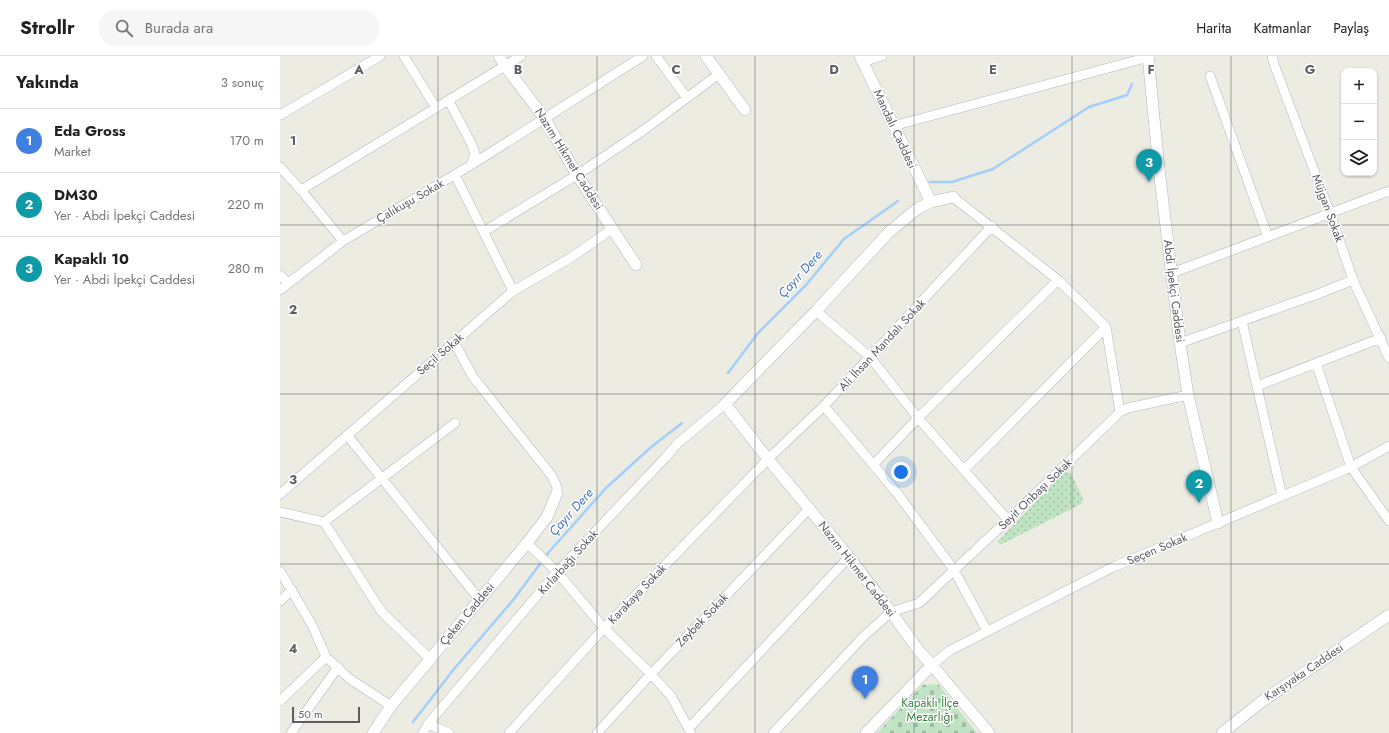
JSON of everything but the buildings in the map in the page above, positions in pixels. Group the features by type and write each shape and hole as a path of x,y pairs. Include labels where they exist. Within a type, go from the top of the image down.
{"street":[{"path":"281,110 380,56"},
{"path":"404,56 436,108"},
{"name":"Nazım Hikmet Caddesi","path":"499,56 546,119 577,174 636,265"},
{"path":"301,190 521,56"},
{"name":"Çalıkuşu Sokak","path":"280,290 343,241 546,119 643,56"},
{"path":"656,56 687,98"},
{"path":"706,56 745,110"},
{"path":"861,59 882,56"},
{"name":"Müjgan Sokak","path":"1272,56 1353,280 1389,358"},
{"path":"893,126 1151,58"},
{"name":"Abdi İpekçi Caddesi","path":"1151,58 1159,169 1180,343 1188,395 1218,523"},
{"name":"Mandalı Caddesi","path":"861,59 931,202"},
{"path":"483,232 577,174 641,132 719,74"},
{"path":"1210,76 1268,237"},
{"path":"449,100 472,145 475,154 471,165"},
{"path":"280,168 301,190 343,241"},
{"path":"455,175 513,291"},
{"path":"1172,274 1389,191"},
{"path":"725,404 816,311 889,232 918,209 931,202 953,197 992,226 1058,280 1106,327 1120,412"},
{"name":"Ali İhsan Mandalı Sokak","path":"768,459 824,406 992,226"},
{"name":"Seçil Sokak","path":"280,494 513,291 572,257 612,229"},
{"path":"280,275 288,283"},
{"path":"873,465 918,418 1058,280"},
{"path":"1180,343 1242,322 1353,280"},
{"path":"816,311 870,357 918,418 1008,520"},
{"path":"1242,322 1282,496"},
{"path":"964,470 1106,327"},
{"path":"1257,386 1381,338"},
{"path":"454,342 473,377 552,476 557,487 557,493"},
{"path":"1316,363 1351,467 1389,522"},
{"name":"Seyit Onbaşı Sokak","path":"891,612 919,603 1120,412 1128,408 1188,395"},
{"name":"Nazım Hikmet Caddesi","path":"725,404 768,459 849,557 919,651 932,664 989,733"},
{"name":"Kırlarbağı Sokak","path":"423,733 428,724 557,572 678,443 725,404"},
{"path":"824,406 897,493 954,570 987,631"},
{"path":"324,522 455,423"},
{"path":"347,435 479,599"},
{"name":"Seçen Sokak","path":"932,664 949,651 1110,568 1351,467 1389,446"},
{"name":"Karakaya Sokak","path":"510,733 604,628 768,459"},
{"name":"Çeken Caddesi","path":"373,733 391,706 547,517 557,493"},
{"name":"Zeybek Sokak","path":"597,733 651,674 809,509"},
{"path":"280,512 324,522 380,611 430,659"},
{"path":"527,543 557,572 604,628 671,696 690,731 849,557"},
{"path":"280,570 312,625 326,657 350,679 391,706"},
{"path":"280,601 292,590"},
{"path":"777,732 864,636 891,612"},
{"name":"Karşıyaka Caddesi","path":"1222,733 1260,702 1389,615"},
{"path":"280,701 326,657"},
{"path":"866,733 932,664"},
{"path":"291,733 338,668"},
{"path":"428,724 449,733"}],"green space":[{"path":"1065,472 1071,473 1083,499 1081,504 1000,545 998,541"},
{"name":"Kapaklı İlçe Mezarlığı","path":"938,684 977,733 877,733 923,685"}],"waterway":[{"name":"Çayır Dere","path":"930,182 952,182 993,169 1089,107 1127,95 1132,84"},
{"name":"Çayır Dere","path":"728,373 758,333 806,285 844,239 898,201"},
{"path":"413,722 454,669 514,599 548,553 606,488 650,448 682,423"}],"place":[{"name":"Kapaklı 10","path":"1149,182"},
{"name":"DM30","path":"1199,503"},
{"name":"Eda Gross","path":"865,699"}]}
